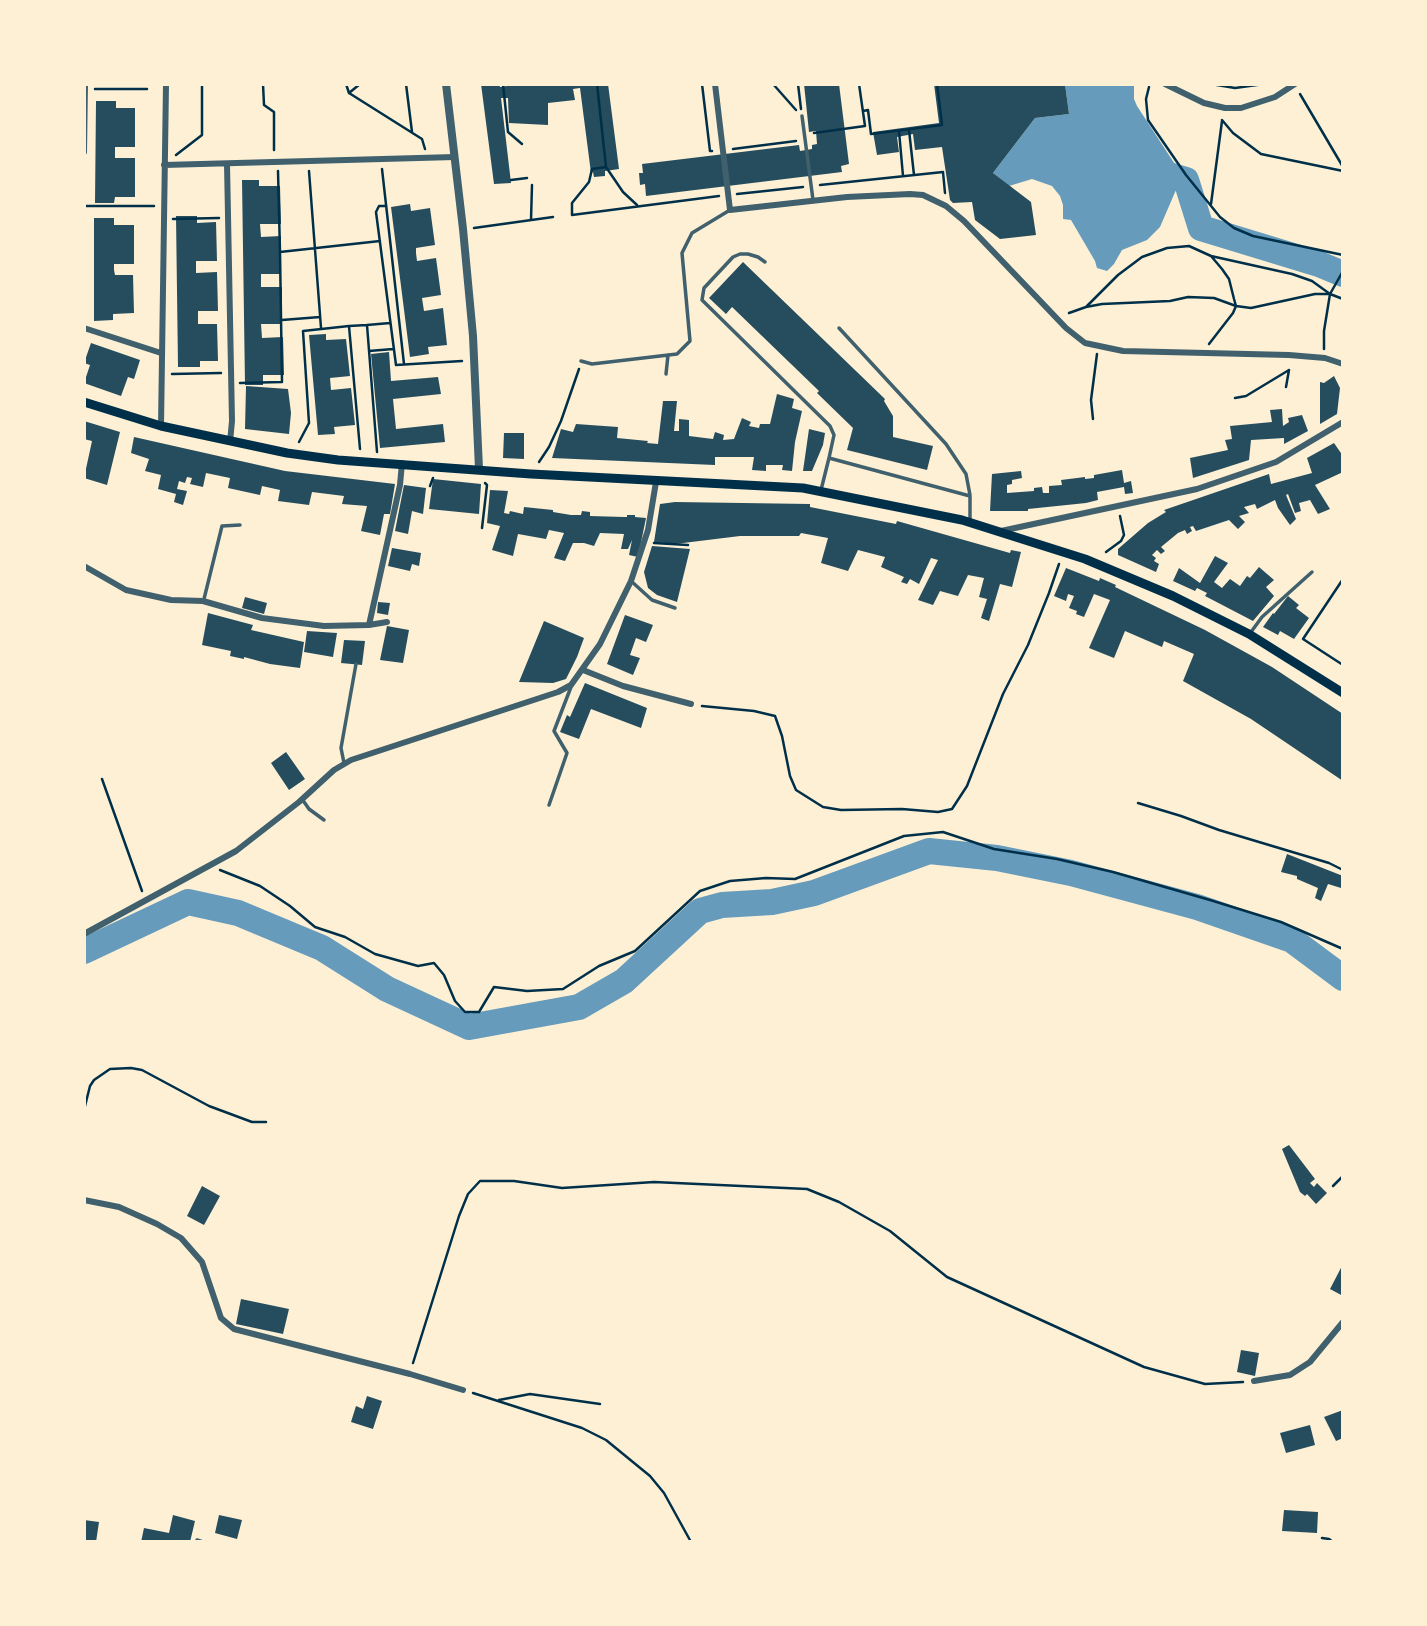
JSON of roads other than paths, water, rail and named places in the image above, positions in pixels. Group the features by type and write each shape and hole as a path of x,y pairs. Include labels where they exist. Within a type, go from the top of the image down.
{"main road":[{"path":"84,402 161,426 230,442 338,460 656,482 775,486 821,491 970,522 1065,552 1173,596 1250,634 1343,693"}],"street":[{"path":"84,152 85,84"},
{"path":"161,426 166,84"},
{"path":"446,84 475,366 479,469"},
{"path":"715,84 730,210 813,200 910,194 934,199 964,220 1073,335 1097,347 1123,351 1289,355 1325,358 1343,364"},
{"path":"1165,84 1204,103 1225,108 1241,108 1275,97 1295,84"},
{"path":"164,165 455,158"},
{"path":"227,164 232,422 230,442"},
{"path":"84,328 161,352"},
{"path":"1001,531 1197,489 1276,462 1343,422"},
{"path":"369,625 400,485 402,463"},
{"path":"84,934 236,851 344,763 359,755 558,692 571,685 600,643 631,581 644,542 656,482"},
{"path":"84,566 126,590 171,600 203,601 262,618 324,626 387,622"},
{"path":"583,670 623,686 691,704"},
{"path":"84,1200 119,1208 157,1224 181,1238 202,1262 221,1318 234,1329 463,1390"},
{"path":"1254,1381 1290,1375 1310,1362 1343,1322"}],"lane":[{"path":"802,116 813,200"},
{"path":"581,361 592,364 677,354 690,341 682,253 686,242 699,226 730,210"},
{"path":"765,262 748,254 733,257 704,288 702,300 830,426 834,435 821,491"},
{"path":"839,328 946,444 965,474 970,496 970,522"},
{"path":"666,374 668,355"},
{"path":"829,458 970,496"},
{"path":"203,601 222,526 240,524"},
{"path":"1250,634 1262,617 1312,572"},
{"path":"631,581 652,600 675,608"},
{"path":"344,763 341,748 356,664"},
{"path":"549,805 567,753 554,731 568,703 571,685"},
{"path":"302,799 309,809 324,820"},
{"path":"197,1541 203,1542"}],"water":[{"path":"1065,84 1134,84 1137,106 1180,172 1179,183 1160,227 1147,240 1122,250 1107,271 1097,268 1071,220 1063,219 1060,196 1052,186 1032,179 1009,186 993,173 1035,118 1069,114"}],"waterway":[{"path":"1148,169 1186,180 1201,228 1319,264 1343,274"},
{"path":"84,951 188,902 238,913 322,948 387,989 469,1027 579,1007 624,981 700,911 722,905 772,902 814,893 929,851 997,858 1071,873 1197,907 1292,940 1343,978"}]}
